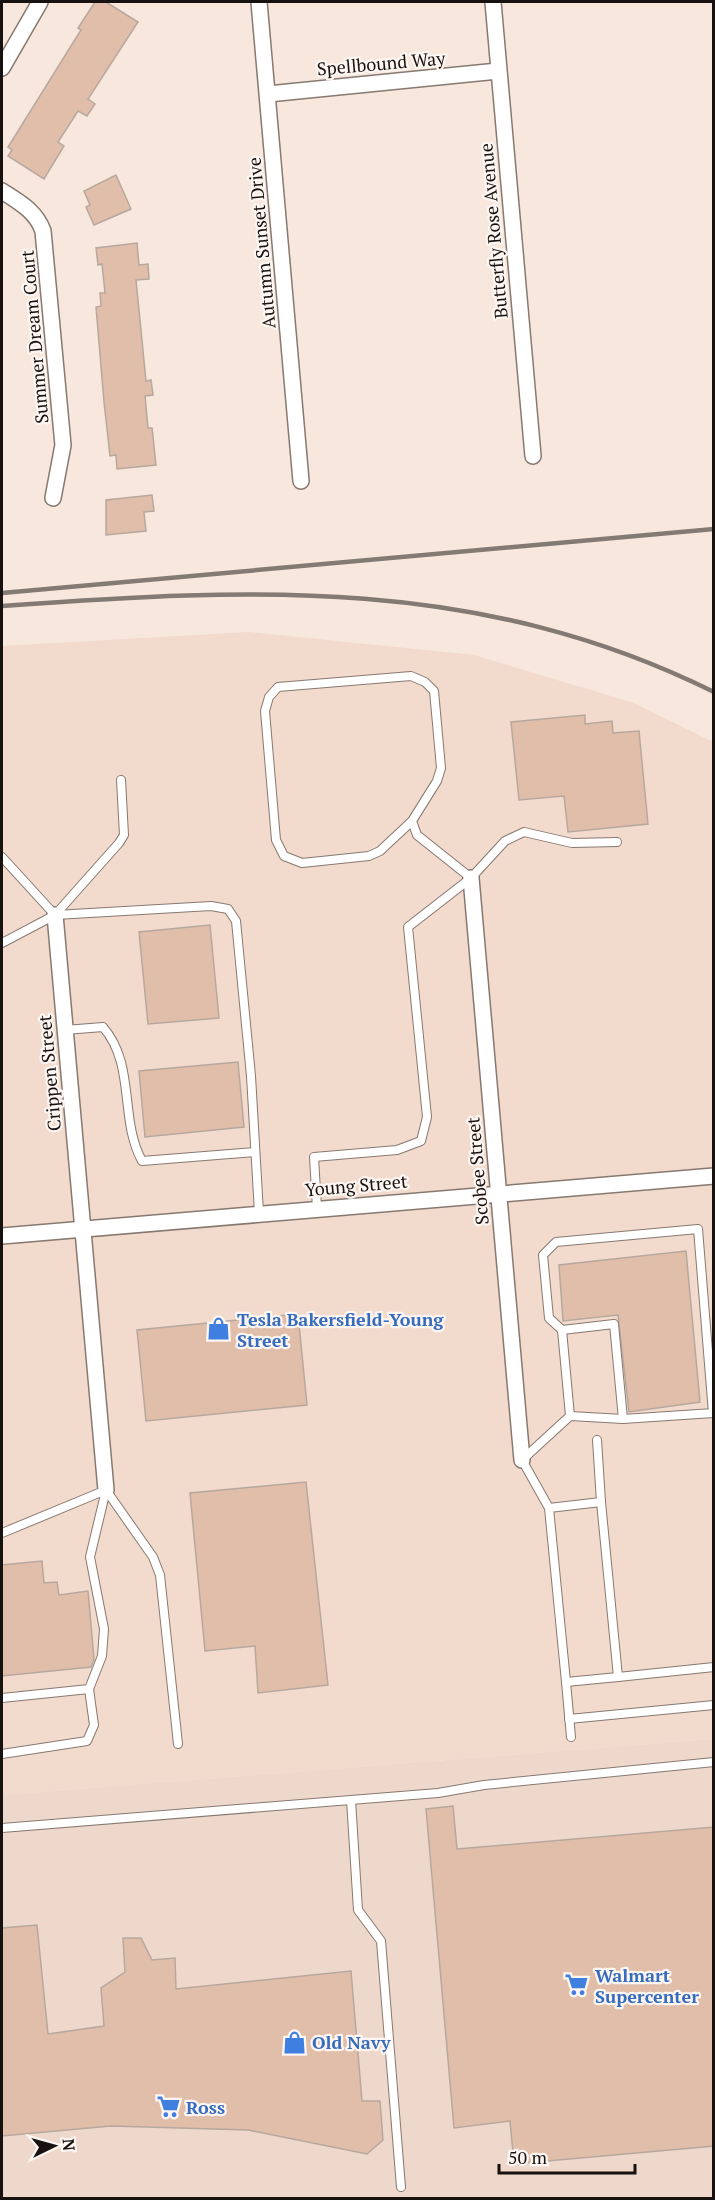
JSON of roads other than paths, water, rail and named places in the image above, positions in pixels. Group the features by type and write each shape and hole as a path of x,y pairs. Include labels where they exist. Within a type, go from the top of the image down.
{"street":[{"path":"2,68 40,2"},
{"name":"Autumn Sunset Drive","path":"259,2 301,481"},
{"name":"Butterfly Rose Avenue","path":"493,2 533,456"},
{"name":"Spellbound Way","path":"268,94 498,72"},
{"name":"Summer Dream Court","path":"2,191 29,209 39,221 43,231 63,445 53,498"},
{"name":"Scobee Street","path":"471,878 522,1460"},
{"name":"Crippen Street","path":"55,915 106,1490"},
{"name":"Young Street","path":"2,1236 499,1192 714,1176"}],"lane":[{"path":"411,675 425,682 434,691 441,768 437,782 412,821 380,851 369,856 302,863 284,856 276,840 265,711 269,697 278,687 411,675"},
{"path":"2,943 55,915 124,835 120,780"},
{"path":"412,821 417,835 471,878"},
{"path":"317,1208 314,1157 397,1150 421,1141 427,1117 408,927 471,878 505,841 524,832 572,843 617,842"},
{"path":"2,857 55,915"},
{"path":"55,915 211,906 228,909 236,921 251,1076 260,1213"},
{"path":"65,1030 103,1027 114,1040 124,1068 134,1146 142,1161 255,1152"},
{"path":"570,1416 562,1330 549,1318 543,1255 556,1242 698,1229 713,1414 622,1419 570,1416 522,1460 549,1508 571,1737"},
{"path":"562,1330 614,1324 622,1419"},
{"path":"597,1440 618,1677"},
{"path":"2,1533 106,1490"},
{"path":"2,1754 87,1741 94,1725 89,1689 102,1656 104,1629 90,1557 106,1490"},
{"path":"106,1490 153,1557 160,1575 178,1744"},
{"path":"549,1508 601,1502"},
{"path":"566,1682 714,1666"},
{"path":"2,1698 89,1689"},
{"path":"569,1719 714,1705"},
{"path":"2,1828 438,1793 484,1785 714,1762"},
{"path":"351,1800 358,1910 381,1941 401,2187"}],"railway":[{"path":"2,593 714,529"},
{"path":"2,606 186,596 276,595 364,599 452,609 539,627 627,654 714,692"}],"place":[{"name":"Tesla Bakersfield-Young Street","path":"219,1329"},
{"name":"Walmart Supercenter","path":"577,1985"},
{"name":"Old Navy","path":"294,2042"},
{"name":"Ross","path":"168,2107"}]}
